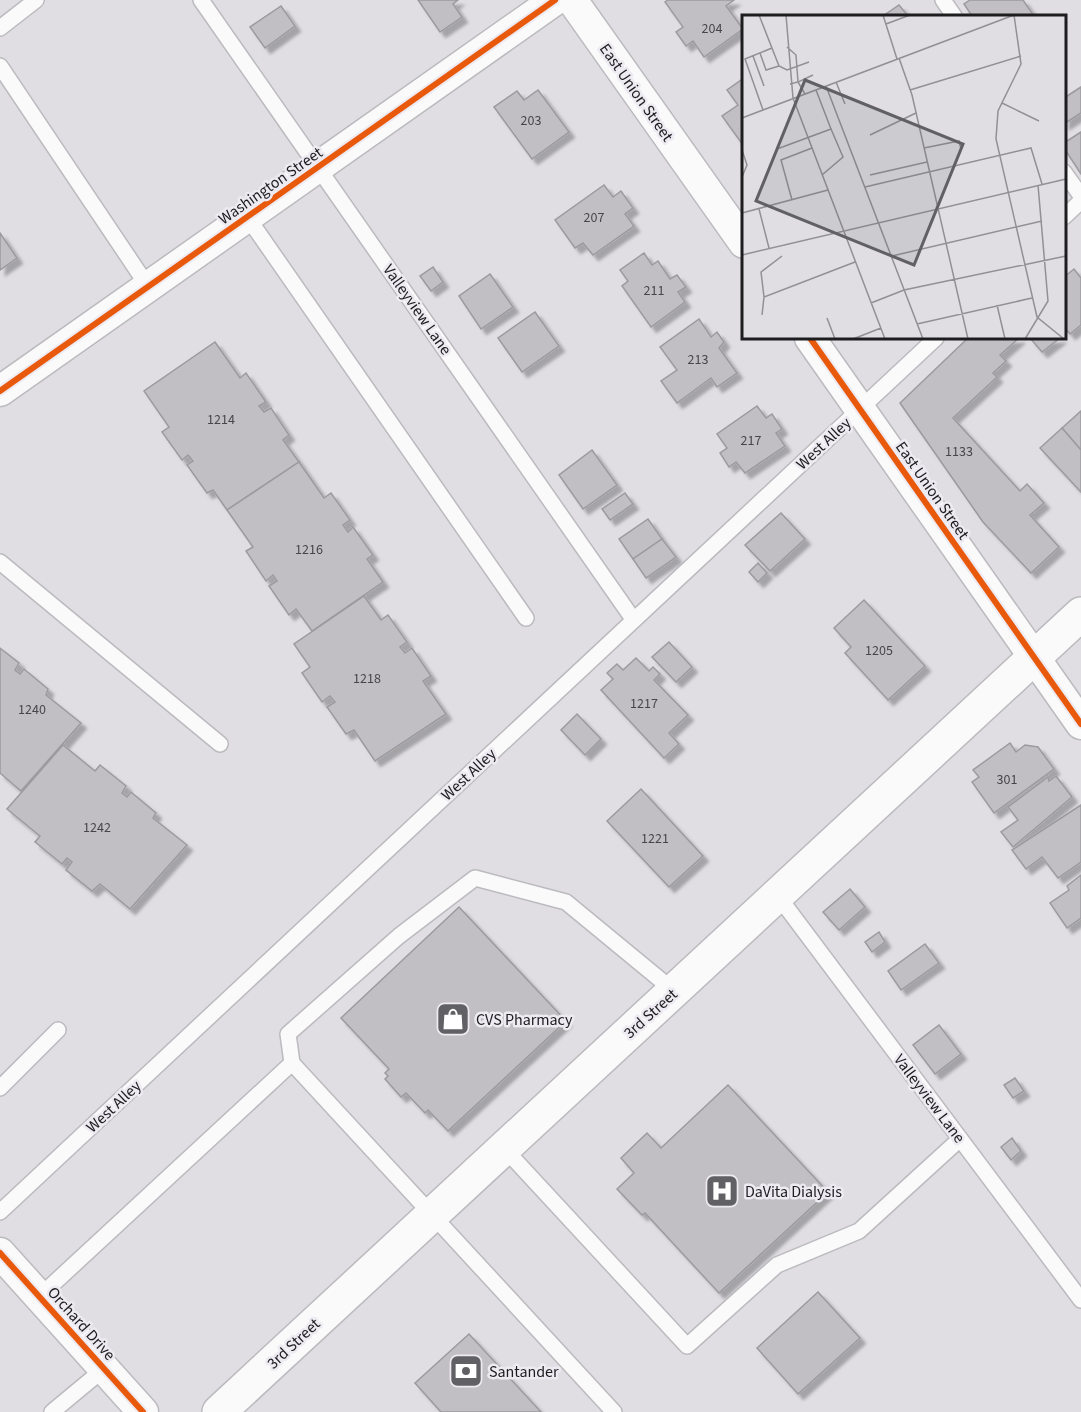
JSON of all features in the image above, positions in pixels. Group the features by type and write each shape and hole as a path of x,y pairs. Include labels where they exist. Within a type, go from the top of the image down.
{"main road":[{"name":"3rd Street","path":"219,1412 1081,614"}],"street":[{"name":"Washington Street","path":"0,392 555,0"},
{"name":"East Union Street","path":"572,0 742,240"},
{"name":"East Union Street","path":"811,339 1081,724"},
{"name":"Orchard Drive","path":"0,1252 142,1412"}],"lane":[{"path":"0,28 36,0"},
{"name":"Valleyview Lane","path":"201,0 633,619"},
{"path":"943,0 953,15"},
{"path":"0,66 149,288"},
{"path":"1066,174 1081,196"},
{"path":"1066,216 1081,201"},
{"path":"248,218 526,618"},
{"name":"West Alley","path":"0,1212 935,339"},
{"path":"0,562 220,744"},
{"path":"614,1412 292,1063 288,1034 399,936 475,878 566,902 674,991"},
{"name":"Valleyview Lane","path":"778,896 1081,1300"},
{"path":"0,1088 58,1030"},
{"path":"40,1296 292,1063"},
{"path":"503,1147 687,1346 777,1265 859,1231 960,1139"},
{"path":"52,1412 105,1368"}],"building":[{"path":"418,0 458,0 453,4 462,17 440,32"},
{"path":"668,0 734,0 726,6 742,30 704,57 693,41 686,46 676,32 683,27 665,2"},
{"path":"970,0 1023,0 1033,15 971,15 964,4"},
{"path":"899,5 907,15 884,15"},
{"path":"281,6 295,26 265,48 250,27"},
{"path":"742,79 742,144 722,116 738,105 727,90"},
{"path":"1081,87 1081,113 1066,123 1066,97"},
{"path":"538,90 569,132 532,159 494,107 517,91 524,100"},
{"path":"1081,132 1081,174 1066,151 1066,142"},
{"path":"604,185 613,197 621,191 633,208 625,214 634,226 593,255 583,243 575,248 555,220"},
{"path":"0,233 17,258 0,270"},
{"path":"644,253 652,265 658,261 670,279 677,275 686,287 678,292 685,302 651,327 622,286 628,281 620,270"},
{"path":"433,267 443,282 431,291 420,276"},
{"path":"1074,269 1081,278 1081,325 1070,334 1066,329 1066,275"},
{"path":"490,274 513,307 481,329 459,296"},
{"path":"535,312 559,346 522,372 498,338"},
{"path":"699,319 711,337 717,332 724,342 719,348 737,373 717,387 711,378 677,403 661,381 677,370 660,347"},
{"path":"967,339 1018,339 1000,355 1006,361 993,373 997,377 953,418 1020,491 1027,484 1044,503 1030,515 1059,547 1031,573 983,522 900,403"},
{"path":"1031,339 1059,339 1042,352"},
{"path":"215,342 240,378 246,373 266,402 259,406 264,412 271,408 289,435 283,440 299,462 227,510 213,490 207,493 187,465 193,461 188,455 182,460 162,432 169,427 144,391"},
{"path":"757,406 766,418 772,414 782,429 776,433 785,446 745,473 736,462 729,467 720,453 727,448 717,434"},
{"path":"1081,411 1081,450 1062,428"},
{"path":"1062,428 1081,450 1081,492 1040,448"},
{"path":"592,450 617,485 583,509 559,475"},
{"path":"299,462 324,498 331,493 350,520 343,525 348,532 353,527 373,555 367,559 383,582 312,631 296,609 289,615 269,586 277,581 273,575 266,581 246,551 253,547 227,510"},
{"path":"625,493 633,504 610,520 602,509"},
{"path":"781,513 805,539 770,571 745,545"},
{"path":"648,519 662,539 633,559 619,539"},
{"path":"662,539 676,557 646,578 633,559"},
{"path":"758,563 767,573 758,582 749,572"},
{"path":"364,596 381,620 388,615 407,642 400,647 405,653 412,648 431,676 423,681 446,714 375,761 354,730 346,734 327,707 335,702 330,696 322,702 302,673 310,667 294,644"},
{"path":"864,600 925,666 888,700 845,653 851,647 834,628"},
{"path":"669,642 692,667 676,682 652,657"},
{"path":"0,648 19,663 15,670 20,674 24,669 48,689 46,695 81,723 21,791 0,773"},
{"path":"636,658 649,671 653,667 660,674 654,680 688,715 669,733 679,744 664,758 601,690 613,679 607,673 617,664 623,670"},
{"path":"577,714 601,739 585,755 561,730"},
{"path":"1010,743 1016,752 1025,745 1038,747 1054,769 994,813 972,782 979,777 973,770"},
{"path":"63,745 95,771 100,765 126,786 122,793 127,797 131,792 156,813 153,818 187,845 130,909 100,884 92,891 66,870 72,862 67,858 62,864 35,842 40,836 7,809"},
{"path":"1056,776 1072,797 1013,847 1001,832 1018,820 1008,807 1048,777 1049,781"},
{"path":"641,789 703,856 669,887 607,821"},
{"path":"1081,805 1081,862 1058,878 1042,857 1026,869 1012,850"},
{"path":"1081,875 1081,918 1067,928 1050,903 1069,890 1067,886"},
{"path":"850,889 865,907 839,930 823,912"},
{"name":"CVS Pharmacy","path":"459,907 566,1021 448,1131 428,1110 425,1113 406,1093 401,1097 385,1079 388,1076 385,1073 389,1069 341,1018"},
{"path":"879,932 885,942 872,952 865,942"},
{"path":"925,944 939,963 901,990 888,971"},
{"path":"939,1025 961,1054 935,1074 913,1045"},
{"path":"1015,1078 1024,1091 1013,1098 1004,1085"},
{"name":"DaVita Dialysis","path":"728,1085 828,1192 719,1293 645,1213 642,1215 617,1189 634,1173 621,1158 647,1133 661,1148"},
{"path":"1012,1138 1021,1151 1011,1160 1001,1147"},
{"path":"818,1292 860,1338 798,1394 757,1348"},
{"name":"Santander","path":"469,1334 541,1412 441,1412 415,1383"}],"cycle path":[{"path":"0,391 555,0"},
{"path":"811,339 1081,724"},
{"path":"0,1253 143,1412"}],"place":[{"name":"CVS Pharmacy","path":"453,1019"},
{"name":"DaVita Dialysis","path":"722,1191"},
{"name":"Santander","path":"466,1371"}]}
